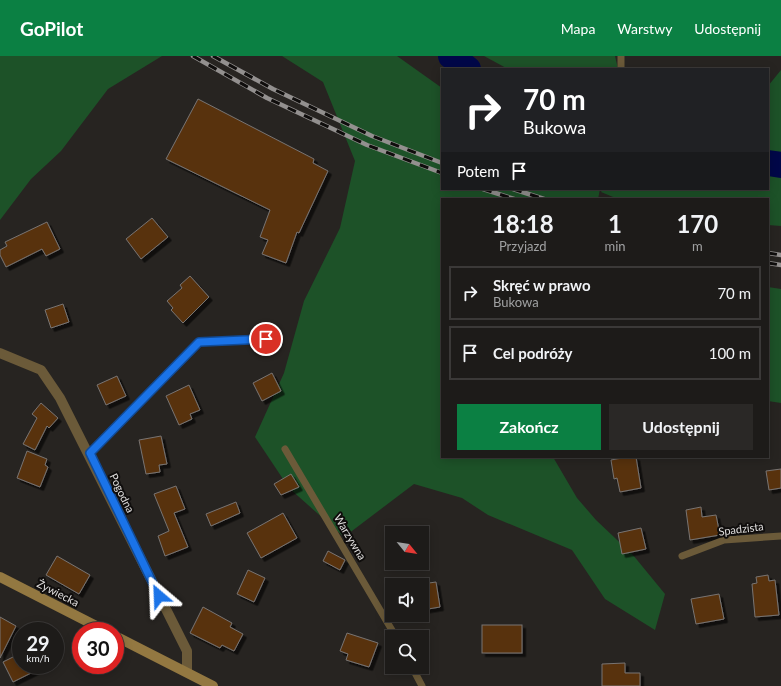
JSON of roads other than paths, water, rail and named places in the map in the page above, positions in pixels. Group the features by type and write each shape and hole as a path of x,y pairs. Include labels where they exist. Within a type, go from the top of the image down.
{"main road":[{"name":"Żywiecka","path":"0,577 88,622"},
{"path":"124,640 212,686"}],"street":[{"name":"Pogodna","path":"0,353 41,370 60,398 90,453 186,651 187,672"}],"lane":[{"path":"621,56 621,68"},
{"path":"90,453 199,342 266,339"},
{"name":"Warzywna","path":"284,449 392,630"},
{"name":"Spadzista","path":"682,556 724,540 781,536"},
{"path":"416,674 422,686"}],"waterway":[{"path":"451,56 467,68"},
{"path":"769,163 781,165"}],"railway":[{"path":"193,56 267,98 367,145 441,173"},
{"path":"213,56 273,89 372,136 441,163"},
{"path":"486,190 511,198"},
{"path":"516,190 541,198"},
{"path":"769,253 781,255"},
{"path":"769,263 781,265"}]}
